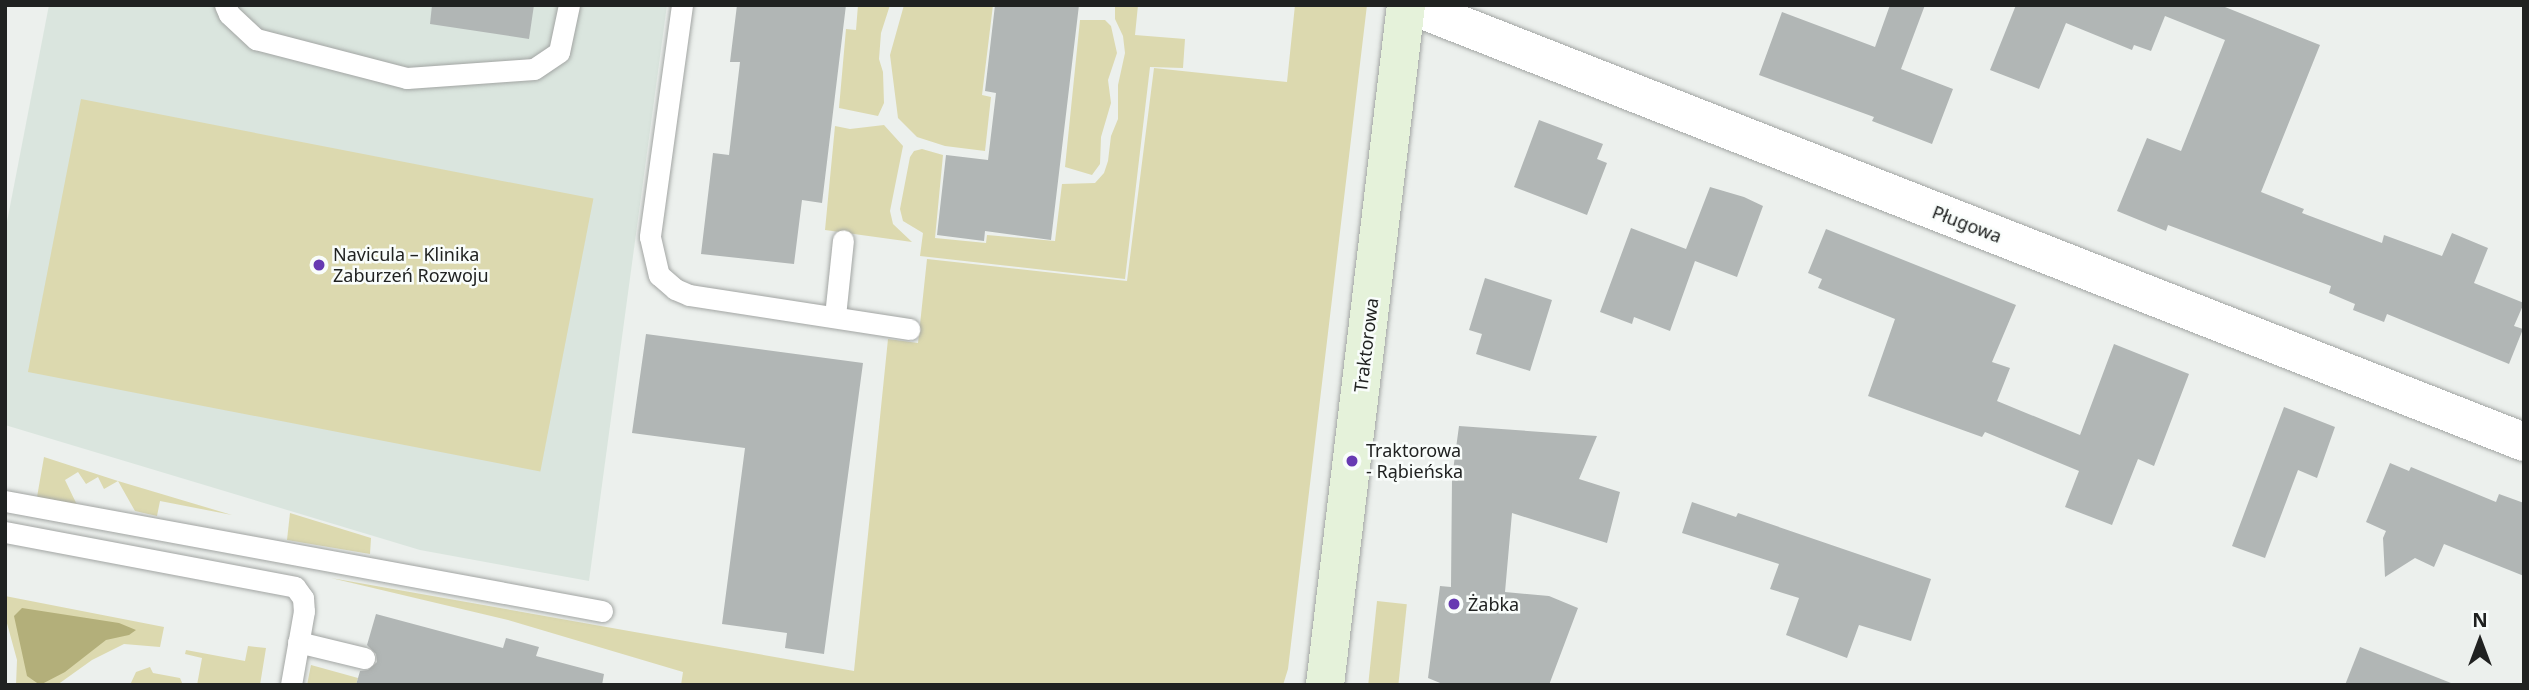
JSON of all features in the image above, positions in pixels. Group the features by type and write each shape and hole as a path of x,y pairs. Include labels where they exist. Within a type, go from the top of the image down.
{"main road":[{"name":"Traktorowa","path":"1325,685 1408,5"}],"street":[{"name":"Pługowa","path":"1408,5 2524,442"}],"lane":[{"path":"225,5 229,14 256,39 407,78 534,69 559,52 569,5"},
{"path":"682,5 650,237 655,266 666,281 689,295 909,328"},
{"path":"835,316 843,240"},
{"path":"5,501 603,611"},
{"path":"5,532 295,587 303,598 304,611 291,685"},
{"path":"298,642 364,658"}],"shaded area":[{"name":"Navicula – Klinika Zaburzeń Rozwoju","path":"49,5 667,5 589,581 420,550 5,425 5,232"},
{"path":"858,5 890,5 881,33 879,59 883,72 884,103 878,116 839,108 846,29 856,30"},
{"path":"904,5 993,5 982,95 991,97 985,151 945,146 917,137 898,118 890,55"},
{"path":"1115,5 1138,5 1135,35 1185,39 1183,68 1150,67 1125,279 920,256 923,233 903,221 900,209 910,157 914,151 922,149 943,155 935,238 986,243 987,235 1055,241 1062,184 1095,183 1104,173 1108,161 1111,136 1118,119 1118,85 1125,53 1123,36 1115,19"},
{"path":"1295,5 1367,5 1288,669 1283,685 681,685 683,672 508,620 331,578 854,671 888,339 918,343 927,259 1127,281 1154,68 1287,82"},
{"path":"1080,20 1105,20 1111,26 1117,53 1108,80 1111,103 1101,137 1100,164 1092,175 1065,167"},
{"path":"81,99 593,199 540,471 28,372"},
{"path":"884,125 903,146 890,211 893,224 912,242 825,230 835,126 850,129"},
{"path":"44,457 118,481 104,489 98,477 86,484 78,472 65,480 78,507 37,497"},
{"path":"118,481 232,515 160,501 157,516 135,511"},
{"path":"290,513 371,538 370,554 287,540"},
{"path":"5,596 164,627 160,647 124,644 92,660 57,685 16,685 17,660 5,616"},
{"path":"1377,601 1407,604 1398,685 1368,685"},
{"path":"22,608 119,623 136,630 129,635 106,640 65,672 40,685 27,676 14,616"},
{"path":"248,646 266,648 260,685 197,685 202,658 185,654 186,650 245,661"},
{"path":"311,665 358,678 356,685 307,685"},
{"path":"150,667 153,673 180,678 183,685 130,685 136,672"}],"building":[{"path":"432,5 534,5 529,39 430,24"},
{"path":"737,5 846,5 822,203 802,200 794,264 701,254 713,153 729,155 740,62 730,62"},
{"path":"995,5 1079,5 1051,240 985,231 984,241 937,235 946,155 988,160 996,93 985,91"},
{"path":"1890,5 1925,5 1901,69 1953,89 1932,144 1872,121 1874,117 1759,75 1782,12 1875,47"},
{"path":"2016,5 2220,5 2320,45 2261,192 2304,209 2302,213 2382,243 2384,235 2442,256 2452,233 2488,248 2474,283 2524,303 2514,326 2523,329 2509,364 2387,314 2384,322 2353,310 2355,304 2329,293 2331,286 2168,225 2166,231 2117,211 2147,138 2181,151 2225,40 2165,16 2151,51 2134,45 2132,50 2066,23 2039,89 1990,70"},
{"path":"1539,120 1603,144 1597,159 1607,163 1587,215 1514,187"},
{"path":"1710,187 1763,206 1737,277 1695,261 1670,331 1634,317 1632,324 1600,312 1631,228 1686,249"},
{"path":"1826,229 2016,305 1992,362 2010,368 1997,401 2080,435 2114,344 2189,374 2154,466 2138,459 2112,525 2065,507 2079,471 1985,432 1982,437 1868,396 1895,319 1818,288 1822,279 1808,273"},
{"path":"1485,278 1552,300 1530,371 1476,354 1482,334 1469,330"},
{"path":"646,334 863,363 824,654 785,648 787,633 722,624 745,448 632,433"},
{"path":"2284,407 2335,427 2317,478 2298,470 2265,558 2232,546"},
{"path":"1459,426 1597,436 1579,479 1620,492 1607,543 1512,513 1505,592 1549,596 1578,608 1549,685 1445,685 1428,678 1440,586 1451,587 1452,478"},
{"path":"2390,463 2409,471 2411,467 2496,502 2499,494 2524,503 2524,576 2444,544 2434,567 2415,558 2385,577 2383,538 2386,531 2366,522"},
{"path":"1692,502 1736,517 1738,513 1931,579 1911,641 1859,625 1847,658 1786,635 1799,598 1770,589 1779,564 1682,533"},
{"path":"376,614 503,648 506,638 539,647 536,656 604,674 602,685 356,685 360,671 368,670 377,662 376,654 367,645"},
{"path":"2360,647 2451,683 2345,685"}],"place":[{"name":"Navicula – Klinika Zaburzeń Rozwoju","path":"319,265"},
{"name":"Traktorowa - Rąbieńska","path":"1352,461"},
{"name":"Żabka","path":"1454,604"}]}
